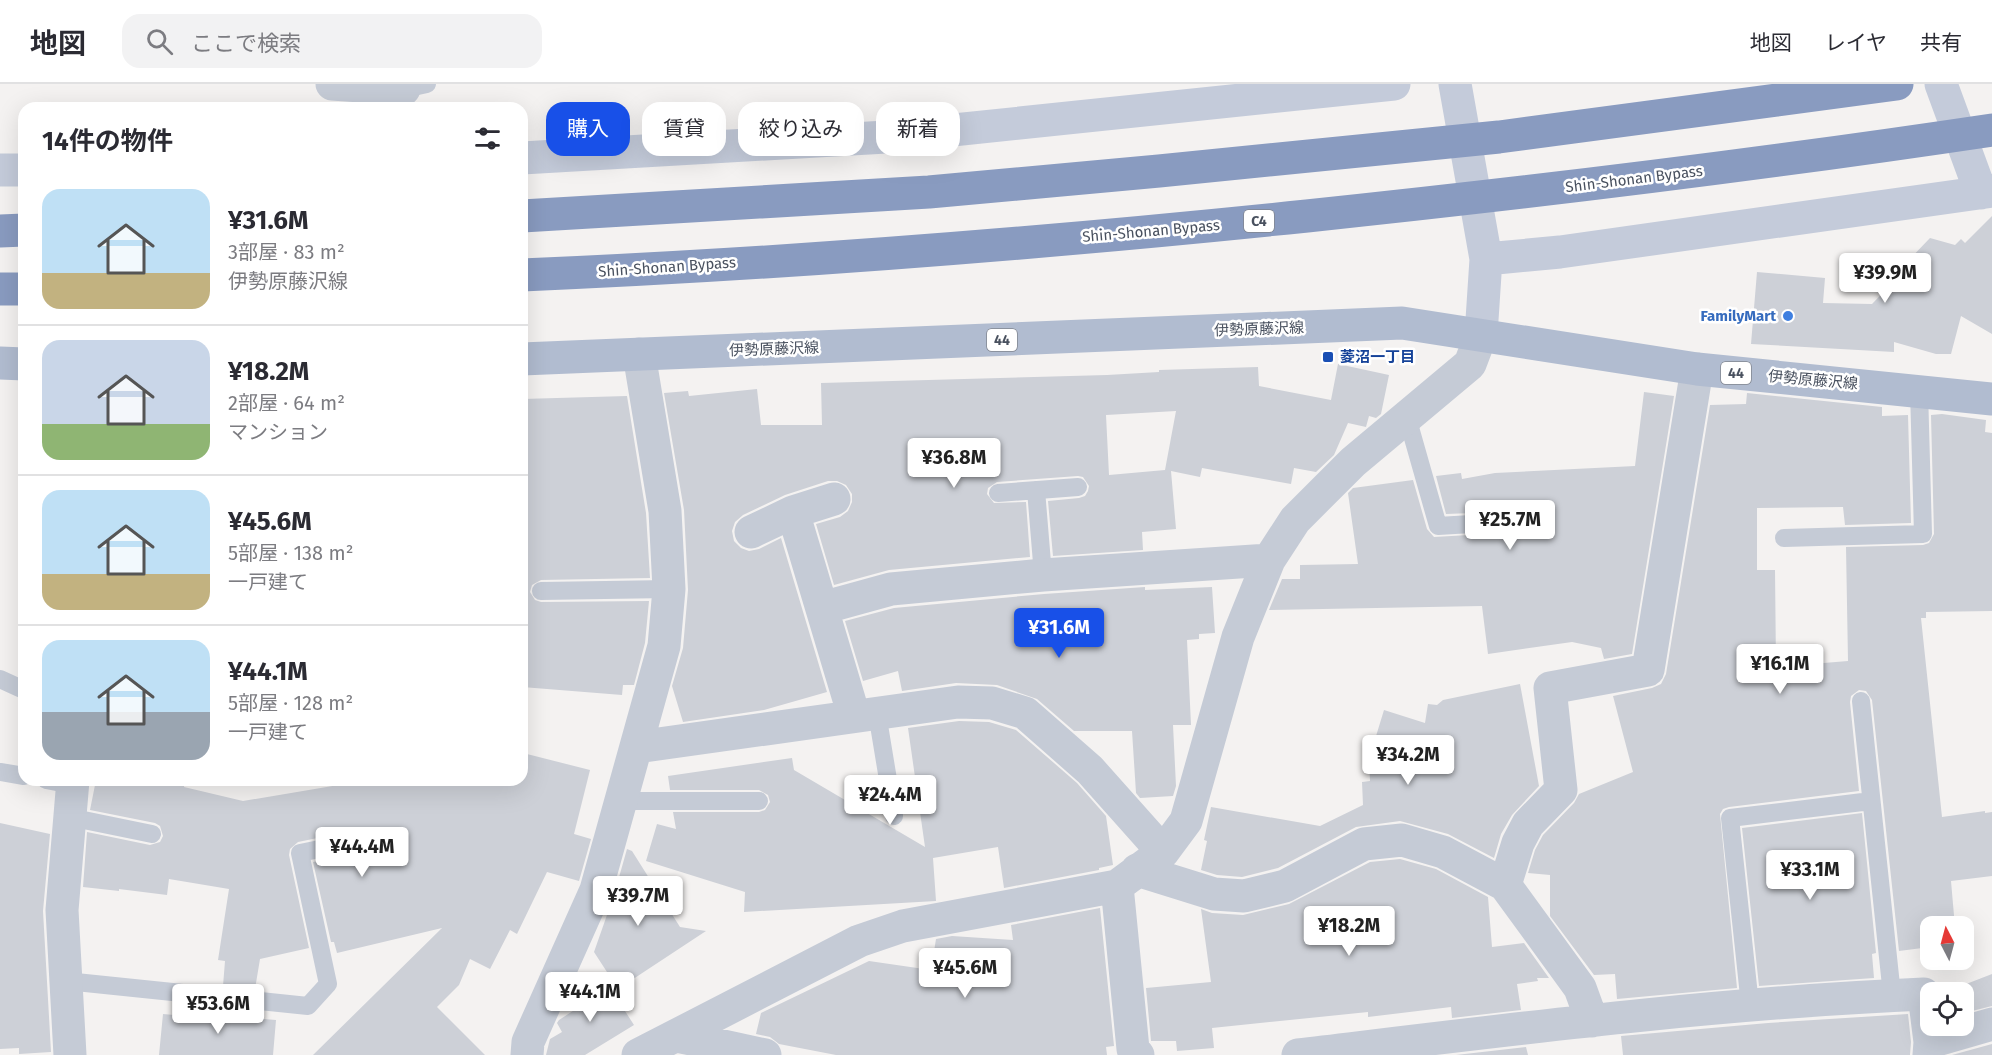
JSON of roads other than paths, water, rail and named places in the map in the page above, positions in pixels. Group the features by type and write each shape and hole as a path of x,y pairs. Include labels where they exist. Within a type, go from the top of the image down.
{"highway":[{"path":"528,216 929,192 1159,171 1499,137 1897,84"},
{"name":"Shin-Shonan Bypass","path":"528,275 932,250 1163,230 1514,194 1992,130"},
{"path":"0,231 18,230"},
{"path":"0,289 18,289"}],"main road":[{"name":"伊勢原藤沢線","path":"528,358 1402,323 1697,369 1992,399"},
{"path":"0,363 18,364"}],"street":[{"path":"332,84 410,91"},
{"path":"528,158 886,138 1394,84"},
{"path":"1139,870 1186,821 1238,637 1269,560 1295,520 1353,462 1470,364 1481,335 1486,260 1455,84"},
{"path":"1486,260 1560,252 1986,191 1941,84"},
{"path":"0,170 18,170"},
{"path":"527,1055 528,1042 597,890 664,646 669,589 665,511 639,354"},
{"path":"1505,885 1518,843 1528,824 1561,790 1550,688 1648,670 1697,369"},
{"path":"751,532 793,512 834,499"},
{"path":"793,512 822,608 866,714"},
{"path":"822,608 891,589 1043,575 1269,560"},
{"path":"637,747 958,702 992,703 1025,713 1090,770 1139,870 1133,1049 1138,1055"},
{"path":"65,786 69,817 62,910 70,1055"},
{"path":"639,1055 859,941 903,926 1139,870 1214,894 1244,896 1285,886 1364,844 1402,840 1443,852 1505,885 1580,988 1592,1021"},
{"path":"1298,1055 1383,1050 1592,1021 1750,1005 1892,995 1924,994 1929,1048 1992,1024"},
{"path":"677,1036 765,1055"}],"lane":[{"path":"1784,538 1923,534 1919,390"},
{"path":"1407,417 1438,526 1521,521"},
{"path":"998,493 1078,487"},
{"path":"1036,490 1043,575"},
{"path":"541,591 669,589"},
{"path":"0,679 18,687"},
{"path":"1861,701 1892,995"},
{"path":"866,714 894,816"},
{"path":"0,772 18,775"},
{"path":"621,801 759,801"},
{"path":"1750,1005 1730,818 1871,801"},
{"path":"69,817 152,834"},
{"path":"66,981 308,1006 328,984 300,853 339,845"}],"place":[{"name":"FamilyMart","path":"1788,316"},
{"name":"菱沼一丁目","path":"1328,357"}]}
